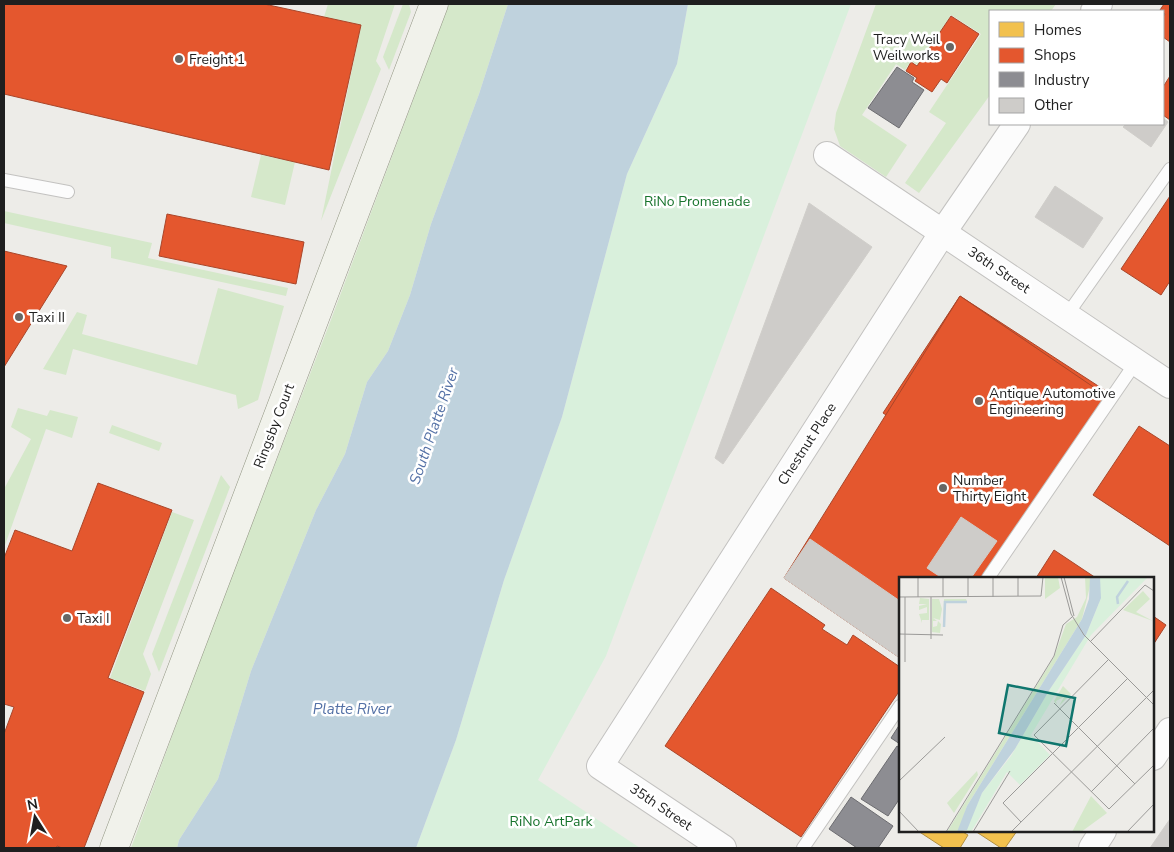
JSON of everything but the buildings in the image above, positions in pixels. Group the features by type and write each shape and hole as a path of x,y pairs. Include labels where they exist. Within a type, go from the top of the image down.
{"street":[{"name":"Ringsby Court","path":"114,848 434,4"},
{"name":"Chestnut Place","path":"600,766 943,232 1016,125"},
{"name":"36th Street","path":"827,155 1170,385"},
{"name":"35th Street","path":"600,766 722,848"},
{"path":"1092,848 1103,832"}],"lane":[{"path":"1067,316 1170,169"},
{"path":"4,180 68,192"},
{"path":"989,577 1136,362"},
{"path":"803,848 899,707"}],"green space":[{"path":"328,4 395,4 376,61 381,69 321,221 361,25 324,17"},
{"path":"403,4 409,4 411,12 389,70 383,57"},
{"path":"449,4 508,4 479,94 431,224 410,295 388,351 367,382 345,454 316,510 251,671 218,779 179,840 177,848 131,848 212,627 329,325"},
{"name":"RiNo Promenade","path":"688,4 851,4 606,656 538,780 640,848 416,848 456,740 504,580 562,417 627,174 677,64"},
{"path":"876,4 1056,4 1052,10 989,10 989,96 919,193 905,183 946,123 929,112 981,34 951,15 918,65 911,61 905,70 896,64 862,115 907,145 886,177 840,146 834,129 836,113"},
{"path":"261,155 295,162 285,205 251,197"},
{"path":"4,211 152,243 148,258 288,288 286,296 111,258 111,247 4,223"},
{"path":"218,288 284,306 258,400 238,409 236,395 73,349 66,375 43,369 77,312 87,315 82,334 197,365"},
{"path":"18,408 47,416 50,410 78,417 72,438 46,429 4,548 4,489 31,439 11,427"},
{"path":"112,425 162,443 159,451 109,433"},
{"path":"221,475 230,487 159,672 152,654"},
{"path":"172,512 194,520 143,654 151,674 145,691 110,678"}],"water":[{"name":"Platte River","path":"508,4 688,4 677,64 627,174 562,417 504,580 456,740 416,848 177,848 179,840 218,779 251,671 316,510 345,454 367,382 388,351 410,295 431,224 479,94"}],"place":[{"name":"Tracy Weil Weilworks","path":"950,47"},
{"name":"Freight 1","path":"179,59"},
{"name":"Taxi II","path":"19,317"},
{"name":"Antique Automotive Engineering","path":"979,401"},
{"name":"Number Thirty Eight","path":"943,488"},
{"name":"Taxi I","path":"67,618"}],"water label":[{"name":"South Platte River","path":"434,426"}],"park label":[{"name":"RiNo ArtPark","path":"551,821"}]}
